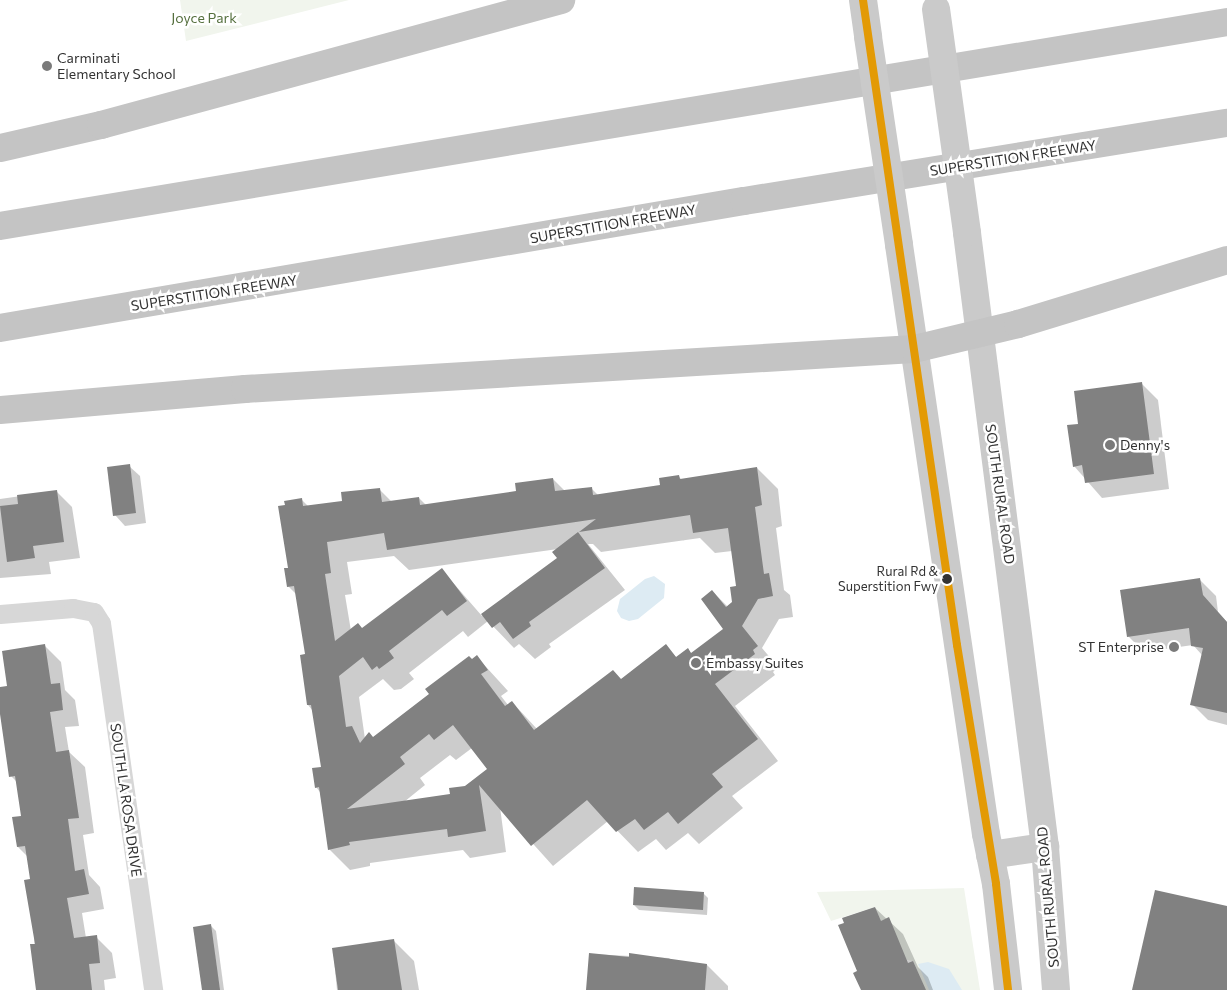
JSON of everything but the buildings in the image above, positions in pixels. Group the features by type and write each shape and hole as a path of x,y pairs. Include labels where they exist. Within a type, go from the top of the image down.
{"highway":[{"path":"0,148 101,125 561,0"},
{"path":"0,226 1227,22"},
{"name":"SUPERSTITION FREEWAY","path":"0,328 734,203 1227,123"},
{"path":"0,410 245,389 914,349 980,334 1227,260"}],"main road":[{"name":"SOUTH RURAL ROAD","path":"935,5 967,233 1045,847 1056,990"},
{"path":"864,9 990,855 996,884 1008,990"},
{"path":"990,855 1045,847"}],"street":[{"name":"SOUTH LA ROSA DRIVE","path":"0,614 73,608 94,612 101,623 153,990"}],"green space":[{"name":"Joyce Park","path":"180,0 349,0 186,41"},
{"path":"964,888 980,990 915,990 924,986 913,961 894,957 889,918 881,921 875,907 831,921 817,892"}],"shaded area":[{"path":"654,576 665,584 664,598 638,619 629,621 621,618 617,611 620,599 645,579"},
{"path":"928,962 949,969 962,990 929,990 918,964"}],"transit line":[{"path":"863,0 957,645 996,884 1008,990"}],"place":[{"name":"Carminati Elementary School","path":"47,66"},
{"name":"Denny's","path":"1110,445"},
{"name":"Rural Rd & Superstition Fwy","path":"947,579"},
{"name":"ST Enterprise","path":"1174,647"},
{"name":"Embassy Suites","path":"696,663"}]}
